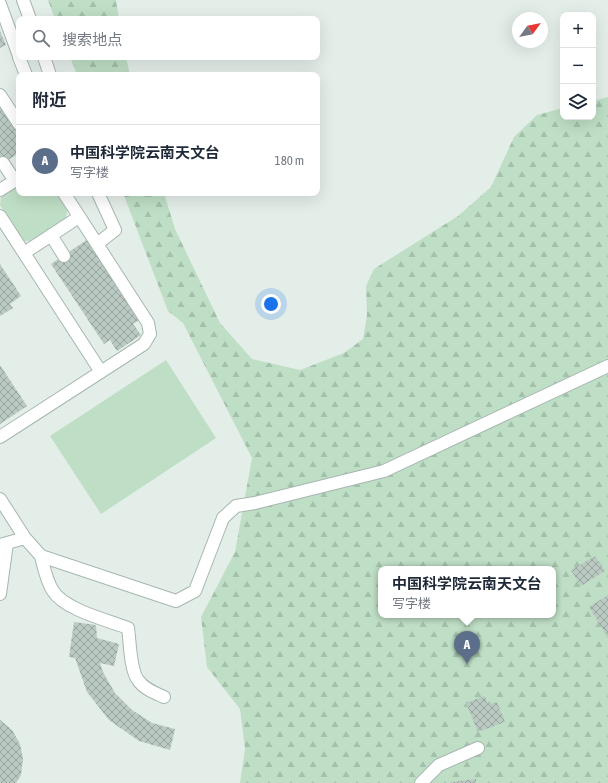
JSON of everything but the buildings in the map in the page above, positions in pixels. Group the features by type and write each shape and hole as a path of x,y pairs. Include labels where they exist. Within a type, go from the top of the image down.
{"street":[{"path":"23,0 29,16"},
{"path":"0,4 16,49"},
{"path":"20,60 25,72"},
{"path":"45,60 49,72"},
{"path":"0,95 16,119"},
{"path":"3,163 16,178"},
{"path":"0,190 16,180"},
{"path":"0,437 144,344 150,334 148,323 66,196"},
{"path":"96,244 115,230 99,196"},
{"path":"0,216 101,372"},
{"path":"24,253 79,217"},
{"path":"51,235 64,256"},
{"path":"41,556 176,601 195,591 223,518 236,506 255,503 384,471 608,366"},
{"path":"0,499 25,538 41,556 47,581 54,593 66,604 128,628 133,668 138,680 146,688 164,697"},
{"path":"0,594 3,544 25,538"},
{"path":"421,783 439,765 478,748"}],"green space":[{"path":"48,0 116,0 119,16 54,16"},
{"path":"71,60 127,60 129,72 76,72"},
{"path":"608,97 608,783 240,783 245,749 240,709 207,667 201,617 235,552 252,458 183,323 168,311 124,196 165,196 175,229 220,323 252,359 300,370 344,353 363,339 367,315 366,286 374,269 458,216 491,187 514,137 537,115 560,109 560,120 596,120 596,100"},
{"path":"16,188 16,196 58,196 67,210 66,219 32,241 24,241 0,205 1,197"},
{"path":"166,360 216,438 101,514 50,436"}],"place":[{"name":"中国科学院云南天文台","path":"467,664"}]}
